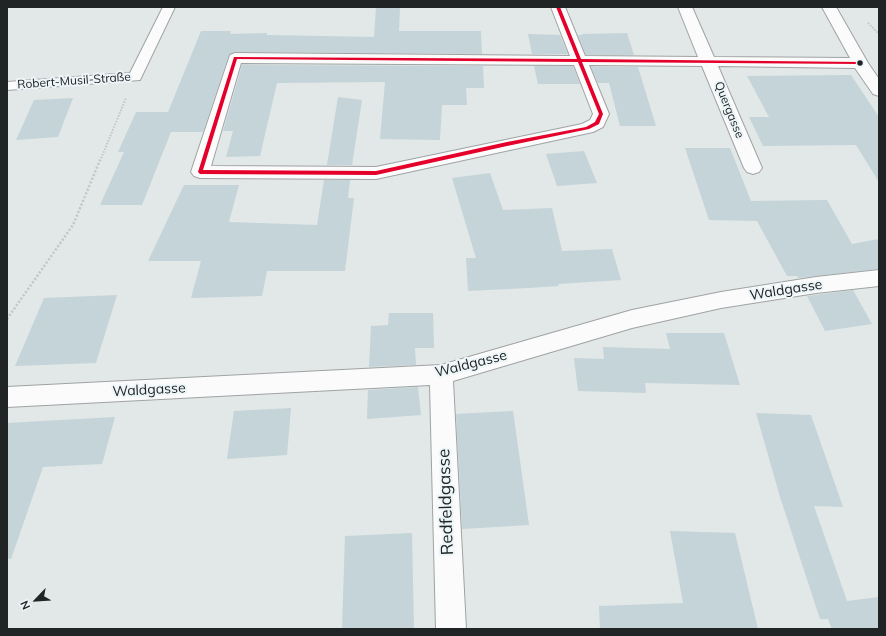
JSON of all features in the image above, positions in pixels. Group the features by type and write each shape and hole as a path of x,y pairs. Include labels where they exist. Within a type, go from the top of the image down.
{"street":[{"path":"558,7 579,60 601,114 597,123 586,128 376,173 200,172 235,58 579,60 709,61 860,63"},
{"name":"Quergasse","path":"685,7 753,168"},
{"path":"829,7 860,63 879,91"},
{"name":"Waldgasse","path":"7,397 441,375 632,319 721,300 816,284 879,278"},
{"name":"Redfeldgasse","path":"441,375 451,629"}],"lane":[{"name":"Robert-Musil-Straße","path":"7,86 135,77 169,7"}],"path":[{"path":"7,318 73,225 135,77"}],"building":[{"path":"376,7 400,7 399,31 481,31 482,54 234,52 229,55 203,132 171,132 142,205 100,205 124,152 118,152 136,112 168,112 201,31 231,31 230,34 267,33 267,35 374,37"},
{"path":"627,33 634,55 586,55 578,35 583,35 582,34"},
{"path":"528,34 560,35 568,54 532,54"},
{"path":"242,65 483,66 484,88 466,88 467,105 442,105 440,140 380,139 385,82 277,83 260,156 226,157 233,131 223,131"},
{"path":"534,66 573,66 580,84 538,84"},
{"path":"591,67 638,67 656,126 620,126 609,83 598,83"},
{"path":"851,75 879,117 879,182 856,145 763,146 749,117 769,117 747,76"},
{"path":"338,97 362,100 352,165 327,165"},
{"path":"73,98 58,137 16,140 34,100"},
{"path":"685,148 730,148 751,201 827,200 852,244 879,239 879,269 798,278 797,276 787,276 757,221 709,220"},
{"path":"584,151 597,183 557,186 546,154"},
{"path":"490,173 503,210 552,208 562,251 612,249 621,280 558,284 559,286 468,291 466,258 476,258 452,178"},
{"path":"324,180 350,180 348,198 354,198 345,271 267,271 262,296 191,298 201,261 148,261 184,185 239,185 229,222 317,225"},
{"path":"853,290 872,324 825,331 807,296"},
{"path":"117,295 96,363 15,366 44,298"},
{"path":"389,313 433,313 434,348 415,348 416,365 369,367 371,326 388,325"},
{"path":"666,333 724,333 740,385 645,383 646,393 578,391 574,358 604,359 603,347 670,349"},
{"path":"418,387 421,415 367,419 368,390"},
{"path":"291,408 287,455 227,459 234,411"},
{"path":"513,411 529,525 462,529 456,414"},
{"path":"756,413 811,415 843,507 814,506 847,601 879,597 879,629 832,629 828,619 820,619 780,497"},
{"path":"115,417 102,464 43,467 11,559 7,558 7,423"},
{"path":"670,531 735,533 758,629 600,629 599,606 683,603"},
{"path":"412,533 414,629 342,629 345,536"}],"transit line":[{"path":"558,7 601,114 597,123 587,128 376,173 200,172 235,58 469,59 548,60 626,61 860,63"}]}
